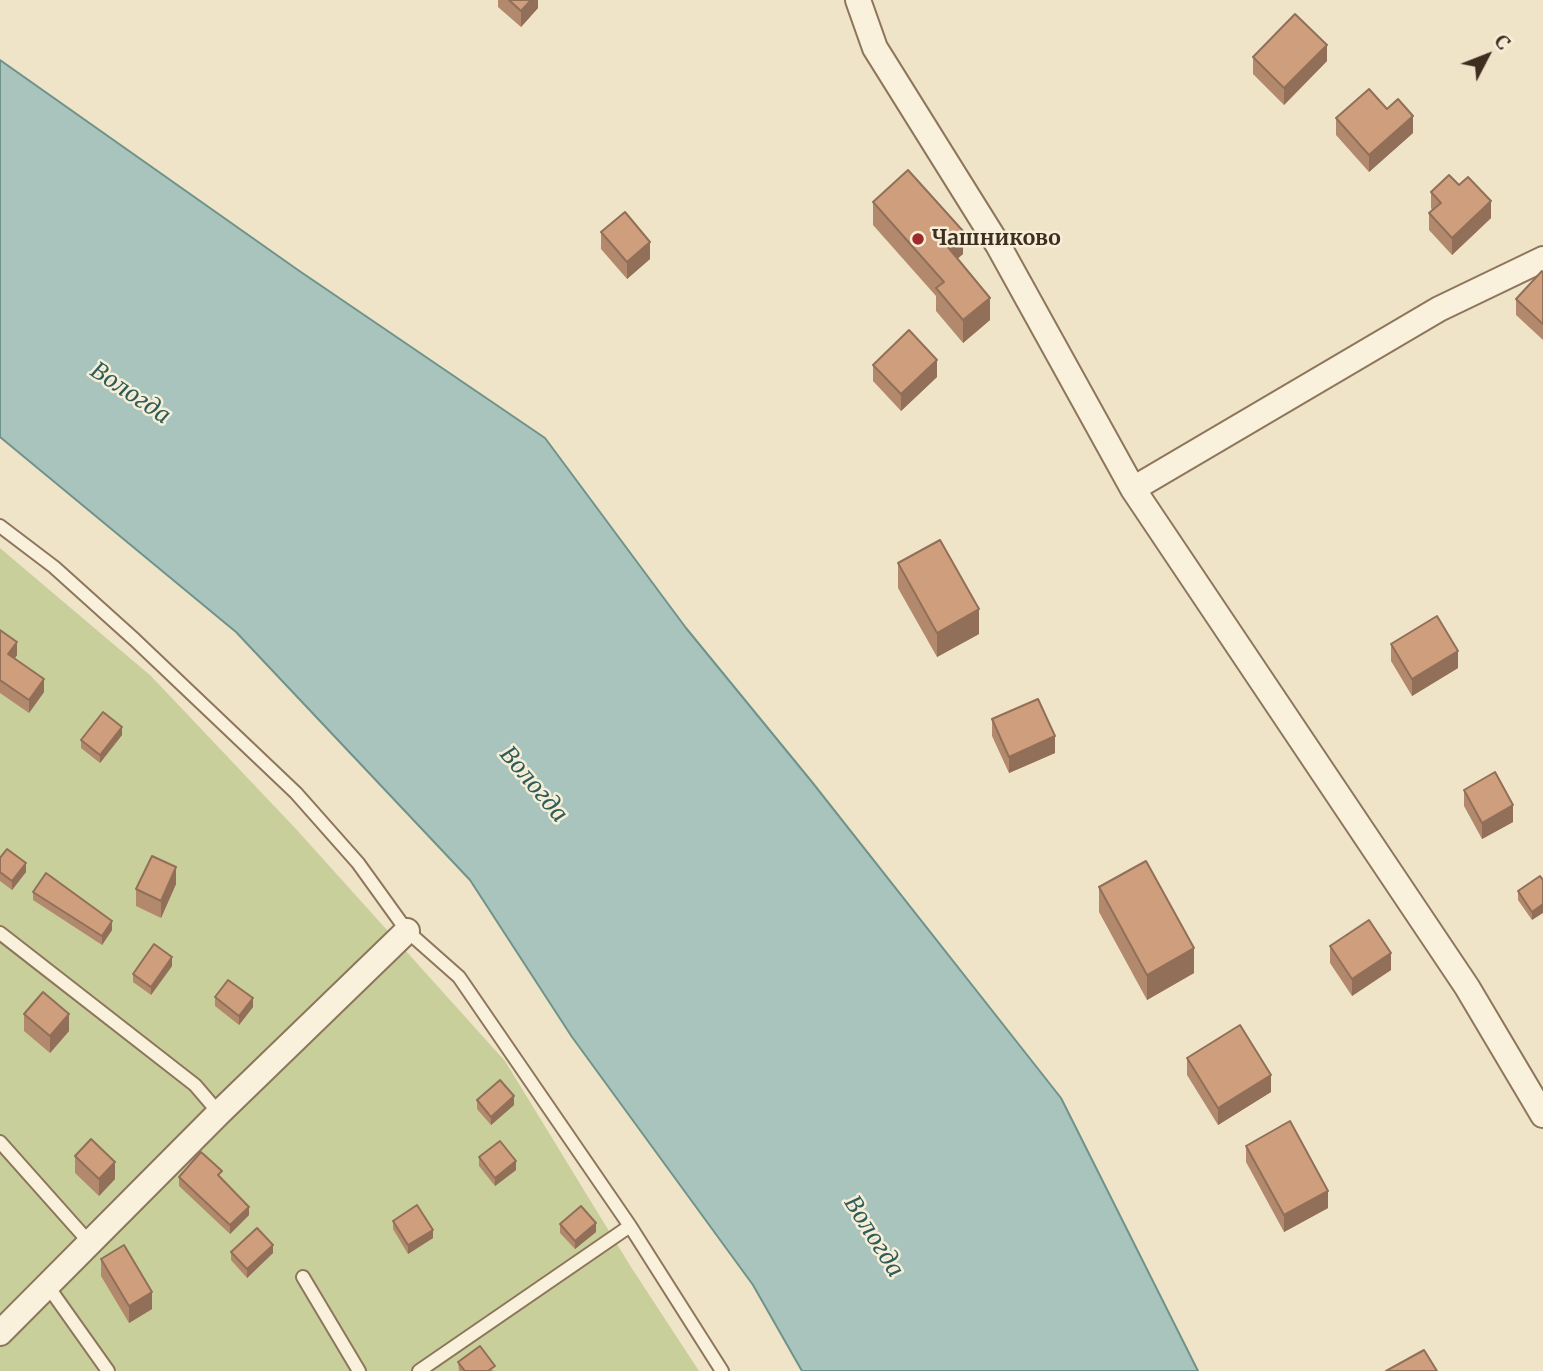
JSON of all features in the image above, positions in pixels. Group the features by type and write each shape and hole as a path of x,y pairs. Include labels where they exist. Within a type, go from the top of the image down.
{"street":[{"path":"858,0 875,48 998,245 1133,489 1467,987 1543,1115"},
{"path":"1133,489 1439,309 1543,258"},
{"path":"0,1333 219,1112 407,931"}],"lane":[{"path":"0,526 54,567 135,640 296,793 358,863 407,931 459,977 630,1226 722,1371"},
{"path":"0,933 195,1084 219,1112"},
{"path":"0,1142 89,1242"},
{"path":"419,1371 630,1226"},
{"path":"303,1277 359,1371"},
{"path":"47,1285 108,1371"}],"green space":[{"path":"0,548 151,676 296,829 505,1061 631,1267 699,1371 0,1371"}],"water":[{"name":"Вологда","path":"0,60 298,270 545,438 686,628 812,782 1061,1098 1198,1371 802,1371 753,1285 572,1037 470,880 236,632 0,437"}],"building":[{"path":"509,0 531,0 521,11"},
{"path":"1295,14 1327,45 1284,88 1253,57"},
{"path":"1369,89 1387,109 1398,99 1413,116 1369,155 1336,118"},
{"path":"908,170 963,231 947,246 990,298 963,320 936,288 944,282 873,202"},
{"path":"1449,175 1459,185 1468,177 1491,201 1452,238 1429,213 1441,203 1431,192"},
{"path":"625,212 650,242 627,262 601,232"},
{"path":"1542,271 1543,273 1543,324 1516,299"},
{"path":"909,330 937,360 901,394 873,365"},
{"path":"940,540 979,609 937,633 898,563"},
{"path":"1437,616 1458,651 1412,679 1391,644"},
{"path":"0,630 17,642 8,654 44,679 29,700 0,680"},
{"path":"1038,699 1055,736 1009,757 992,719"},
{"path":"103,712 122,727 100,755 81,740"},
{"path":"1495,772 1513,805 1482,823 1464,790"},
{"path":"7,849 26,863 12,881 0,872 0,858"},
{"path":"152,856 176,867 161,901 136,889"},
{"path":"1146,861 1194,948 1147,975 1099,887"},
{"path":"46,873 112,921 102,936 33,892"},
{"path":"1540,876 1543,880 1543,904 1532,912 1518,891"},
{"path":"1369,920 1391,953 1352,979 1330,946"},
{"path":"154,944 172,957 151,987 133,974"},
{"path":"228,980 253,998 239,1016 215,997"},
{"path":"43,992 69,1014 50,1036 24,1014"},
{"path":"1240,1025 1271,1075 1218,1108 1187,1058"},
{"path":"500,1080 514,1096 491,1117 477,1100"},
{"path":"1290,1121 1328,1191 1284,1215 1246,1146"},
{"path":"91,1139 115,1162 99,1179 75,1156"},
{"path":"500,1141 516,1161 495,1178 479,1157"},
{"path":"201,1152 222,1171 218,1175 249,1207 230,1225 179,1177"},
{"path":"417,1205 433,1230 408,1245 393,1221"},
{"path":"581,1206 596,1223 575,1241 560,1224"},
{"path":"257,1228 273,1245 247,1269 231,1252"},
{"path":"124,1245 152,1292 129,1306 101,1259"},
{"path":"480,1346 495,1366 488,1371 465,1371 458,1362"},
{"path":"1424,1350 1437,1371 1386,1371"}],"place":[{"name":"Чашниково","path":"918,239"}]}
